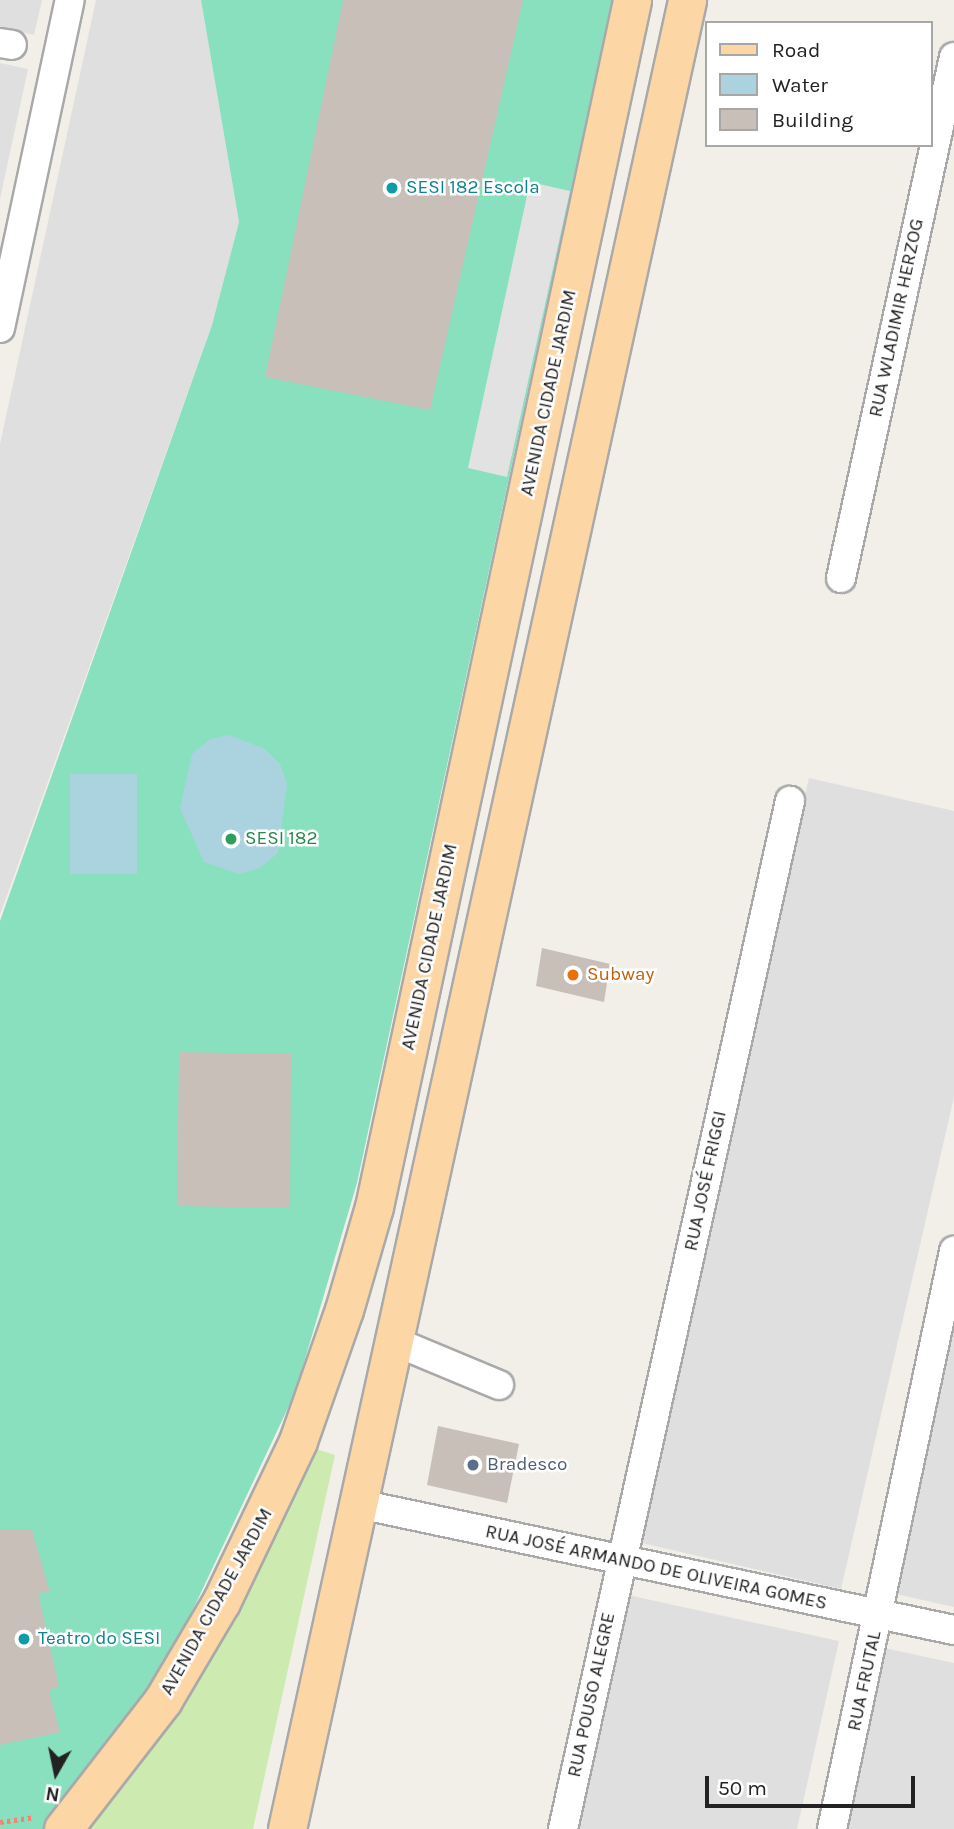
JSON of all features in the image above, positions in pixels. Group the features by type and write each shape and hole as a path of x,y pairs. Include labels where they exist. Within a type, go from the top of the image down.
{"main road":[{"name":"AVENIDA CIDADE JARDIM","path":"63,1829 163,1700 222,1602 256,1537 316,1398 374,1207 632,0"},
{"path":"287,1829 359,1504 391,1340 687,0"},
{"path":"505,598 554,609"}],"street":[{"path":"0,328 70,0"},
{"name":"RUA WLADIMIR HERZOG","path":"841,578 954,57"},
{"name":"RUA JOSÉ FRIGGI","path":"622,1562 790,801"},
{"name":"RUA FRUTAL","path":"832,1829 880,1614 954,1251"},
{"path":"391,1340 499,1385"},
{"name":"RUA JOSÉ ARMANDO DE OLIVEIRA GOMES","path":"359,1504 622,1562 954,1630"},
{"name":"RUA POUSO ALEGRE","path":"563,1829 622,1562"}],"shaded area":[{"path":"0,0 42,0 34,35 0,27"},
{"path":"96,0 201,0 239,222 212,325 0,915 0,444"},
{"path":"0,63 28,69 0,199"},
{"path":"530,182 570,191 507,477 468,468"},
{"path":"809,778 954,811 954,1097 841,1589 633,1541"},
{"path":"954,1320 954,1607 891,1593"},
{"path":"628,1595 839,1641 797,1829 576,1829"},
{"path":"884,1648 954,1663 954,1829 844,1829"}],"green space":[{"name":"SESI 182","path":"201,0 612,0 357,1183 295,1393 155,1690 44,1829 0,1829 0,921 212,325 239,222"},
{"path":"306,1446 335,1455 253,1829 82,1829 180,1710"}],"water":[{"path":"229,735 265,749 280,764 287,784 278,853 260,868 239,874 204,862 180,808 192,754 210,739"},
{"path":"70,774 137,774 137,874 70,874"}],"building":[{"name":"SESI 182 Escola","path":"343,0 523,0 430,410 265,377"},
{"name":"Subway","path":"542,948 610,964 604,1002 536,986"},
{"path":"179,1052 291,1054 290,1208 177,1206"},
{"name":"Bradesco","path":"438,1426 519,1444 507,1503 427,1485"},
{"name":"Teatro do SESI","path":"0,1529 32,1530 50,1592 38,1593 59,1686 49,1691 60,1732 0,1745"}],"place":[{"name":"SESI 182 Escola","path":"392,188"},
{"name":"SESI 182","path":"231,839"},
{"name":"Subway","path":"573,975"},
{"name":"Bradesco","path":"473,1465"},
{"name":"Teatro do SESI","path":"24,1639"}]}
